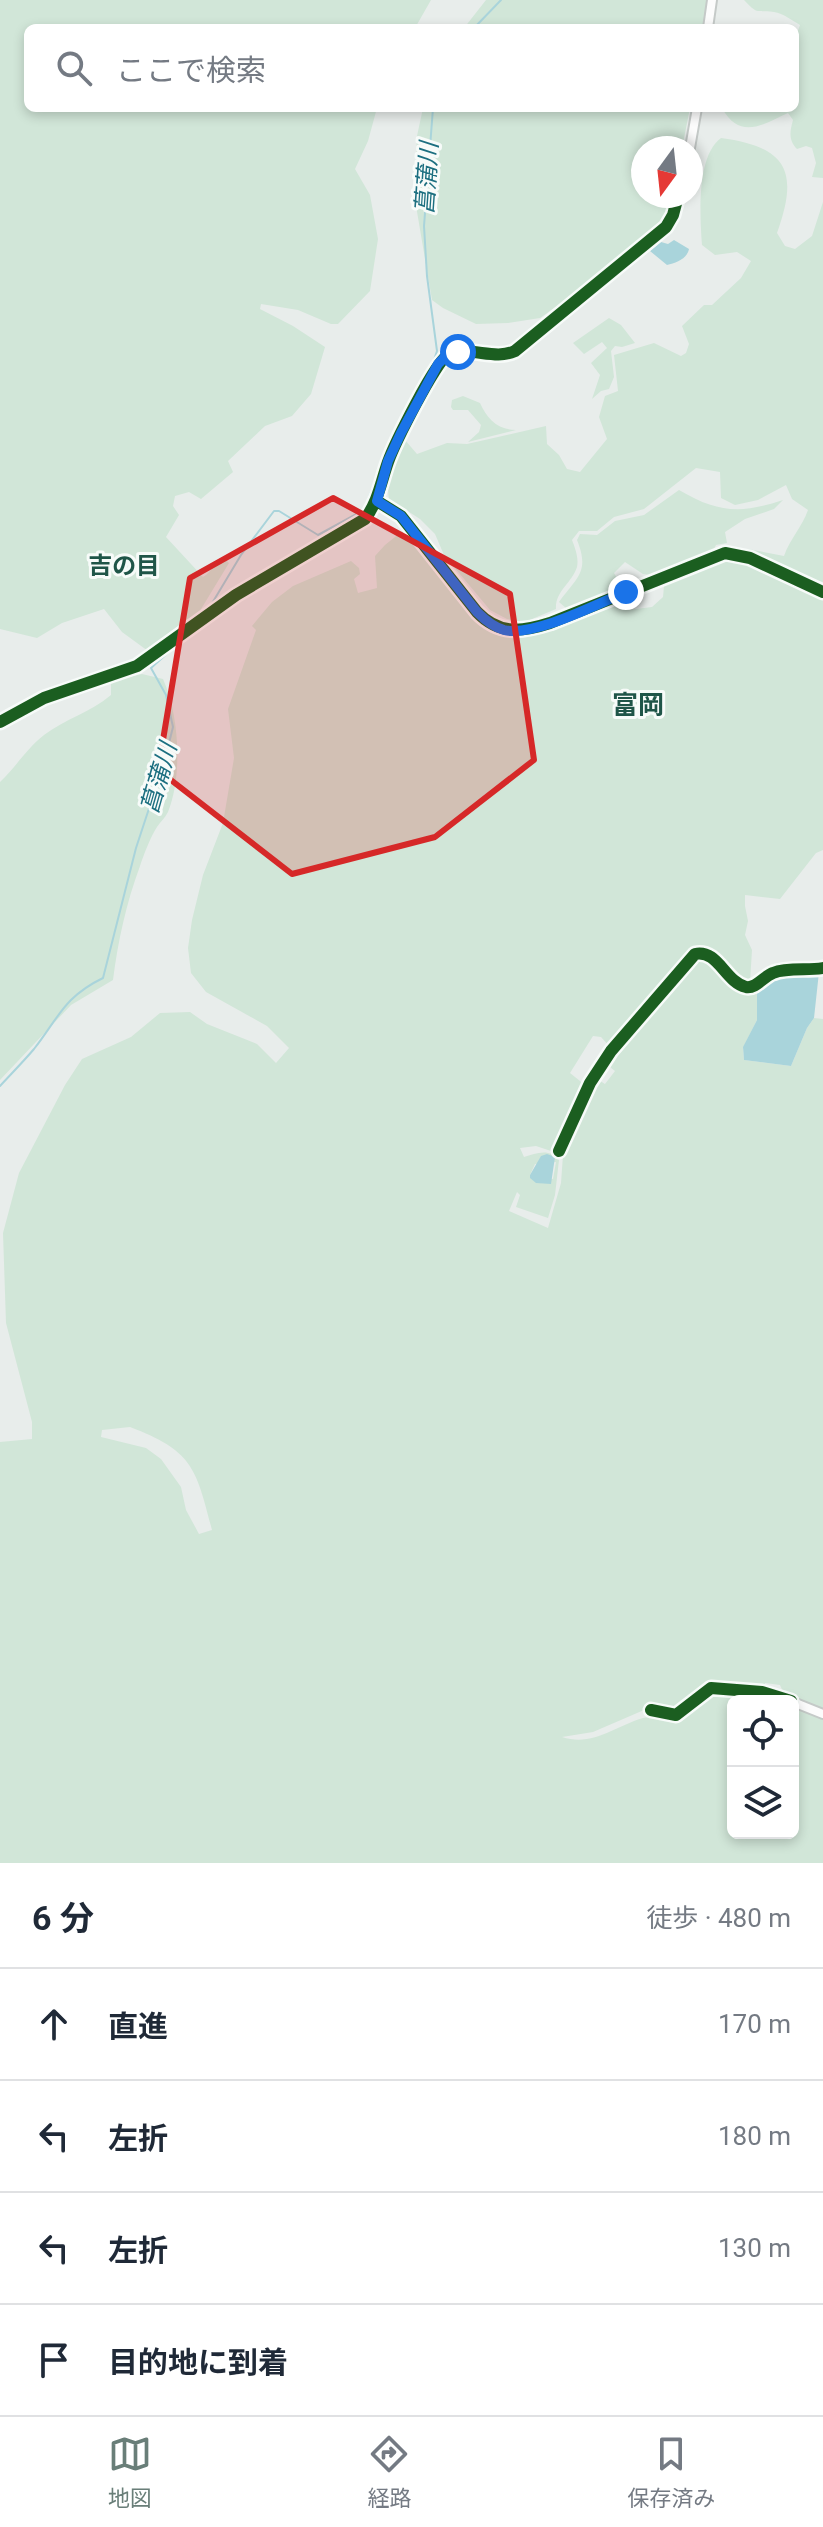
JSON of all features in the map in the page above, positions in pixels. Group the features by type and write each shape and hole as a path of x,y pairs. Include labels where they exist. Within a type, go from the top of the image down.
{"street":[{"path":"709,24 712,0"},
{"path":"692,136 696,112"},
{"path":"0,722 44,698 137,666 236,595 365,519 377,501 388,461 401,433 442,359 458,352 503,355 515,351 666,227 675,208"},
{"path":"377,501 401,516 477,612 502,629 528,630 550,623 725,553 750,558 823,592"},
{"path":"559,1151 590,1083 611,1051 695,954 702,952 708,955 746,987 752,987 775,972 823,968"},
{"path":"651,1710 676,1715 711,1688 772,1695"},
{"path":"799,1704 823,1714"}],"highlighted area":[{"path":"333,498 510,594 534,760 435,837 292,874 158,770 190,578"}],"green space":[{"path":"0,0 431,0 417,24 24,24 24,112 376,112 368,141 355,169 370,195 378,239 370,291 338,324 298,310 261,304 260,309 325,347 311,394 292,416 265,426 228,461 233,472 201,499 189,492 175,496 173,506 179,515 166,537 203,577 222,557 229,563 195,619 160,646 148,651 122,632 104,609 62,623 37,638 0,629"},
{"path":"486,0 707,0 705,24 467,24"},
{"path":"744,0 823,0 823,178 812,177 816,163 812,148 797,149 792,142 793,120 788,113 761,125 744,127 725,112 799,112 800,25 784,15 755,10"},
{"path":"422,112 689,112 684,136 631,136 631,208 668,208 666,216 581,289 540,318 476,324 432,300 414,194 417,136"},
{"path":"721,138 744,142 774,156 782,166 787,179 787,194 777,233 785,246 795,249 812,236 823,202 823,585 747,553 748,549 784,556 808,510 792,499 786,485 758,500 735,505 721,498 720,472 696,468 644,509 614,517 597,531 579,531 572,540 577,567 558,597 556,609 525,622 507,619 490,610 444,555 435,534 420,519 389,499 390,476 405,440 417,454 447,443 467,444 546,426 547,444 559,455 567,469 580,472 607,439 599,417 605,396 618,391 614,355 654,343 681,356 686,353 689,344 682,326 704,305 712,305 741,278 751,261 737,252 715,255 702,245 703,172 713,147"},
{"path":"609,318 621,325 635,343 615,346 611,351 614,377 609,389 592,399 600,375 591,363 607,348 602,342 584,354 573,343"},
{"path":"463,396 480,403 490,419 499,426 516,430 468,442 479,432 481,425 468,410 453,410 451,407 452,400"},
{"path":"679,490 706,503 730,509 755,508 783,500 774,509 745,519 725,532 727,543 716,545 713,551 657,576 643,574 625,562 614,573 622,587 567,609 559,602 580,574 582,560 577,540 580,534 597,535 615,521 644,515"},
{"path":"405,529 474,616 489,629 512,636 531,636 623,599 628,610 652,607 663,597 664,586 716,559 738,560 823,596 823,850 816,853 780,899 745,895 748,921 745,935 752,950 750,982 757,988 757,1020 743,1048 744,1060 791,1066 807,1028 814,1018 823,1019 823,1710 799,1700 799,1695 784,1694 780,1685 709,1684 674,1713 651,1707 593,1732 562,1737 594,1737 646,1717 669,1720 709,1696 728,1693 749,1695 727,1695 727,1839 799,1839 799,1709 823,1717 823,1863 0,1863 0,1442 32,1439 32,1422 6,1323 3,1233 19,1173 82,1059 131,1037 160,1013 190,1012 207,1024 257,1044 276,1063 289,1048 267,1026 206,992 191,973 188,948 192,920 203,875 223,823 234,758 228,709 256,630 252,626 272,602 293,586 351,561 359,568 360,574 354,579 358,593 377,588 375,556","holes":["593,1036 601,1037 610,1047 606,1064 615,1071 605,1084 597,1079 585,1085 570,1073","536,1146 563,1155 561,1183 548,1228 509,1211 517,1192 520,1195 516,1207 548,1218 555,1195 559,1160 547,1153 524,1157 520,1148","556,1162 553,1179 530,1175 535,1164","130,1427 167,1444 189,1464 196,1476 212,1530 199,1534 186,1510 181,1487 161,1459 146,1448 101,1437 102,1430"]},
{"path":"142,674 163,679 168,693 176,727 176,781 168,812 152,836 135,880 123,923 113,980 71,1005 0,1080 0,782 44,735 111,695 111,681"}],"water":[{"path":"674,240 689,249 677,262 667,265 650,251 661,242 668,244"},
{"path":"819,972 814,1018 791,1066 744,1060 743,1047 757,1020 757,988 775,974"},
{"path":"547,1154 555,1157 551,1184 536,1183 530,1175 541,1156"}],"waterway":[{"name":"菖蒲川","path":"478,24 501,0"},
{"name":"菖蒲川","path":"208,610 241,555 274,511 318,535 362,511 387,448 434,360 437,351 424,226 433,112"},
{"name":"菖蒲川","path":"0,1086 34,1049 71,1000 103,978 136,848 173,727 166,695 151,668 192,631"}],"cycle path":[{"path":"0,722 44,698 137,666 236,595 365,519 376,499 398,439 442,360 456,352 507,354 515,351 666,227 675,208"},
{"path":"377,501 401,516 477,612 494,625 511,630 550,623 725,553 750,558 823,592"},
{"path":"559,1151 590,1083 611,1051 695,954 710,956 732,979 746,987 779,971 823,968"},
{"path":"651,1710 676,1715 711,1688 772,1695"}],"district":[{"name":"吉の目","path":"124,566"},
{"name":"富岡","path":"638,705"}],"route":[{"path":"458,352 447,355 438,364 388,461 377,501 401,516 477,612 502,629 528,630 626,592"}]}
